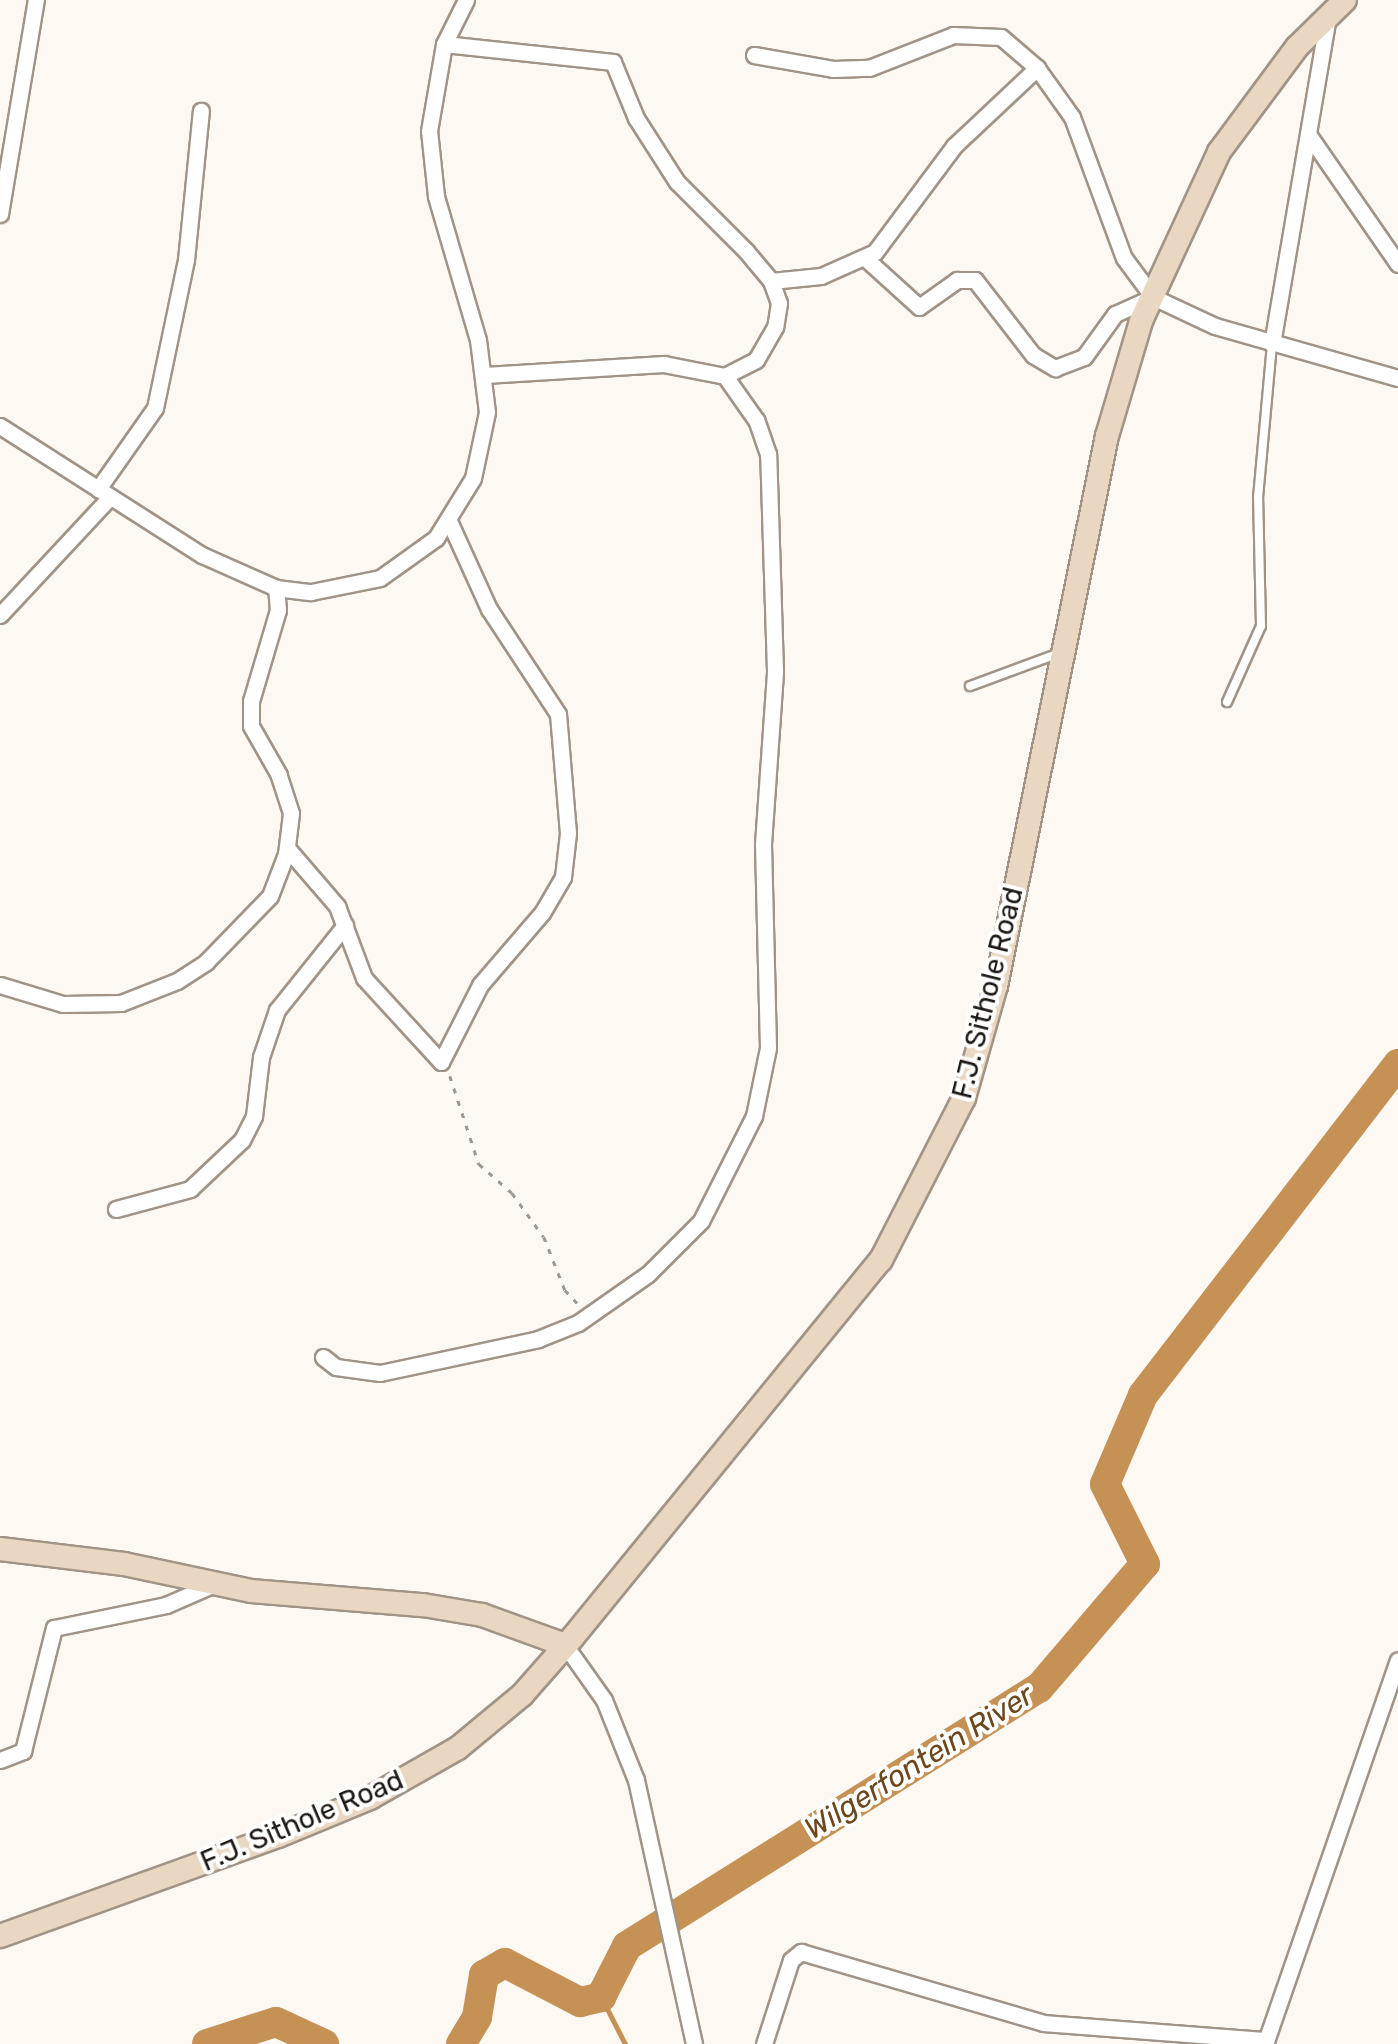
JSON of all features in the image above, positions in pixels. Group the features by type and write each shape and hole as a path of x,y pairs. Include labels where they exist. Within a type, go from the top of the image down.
{"street":[{"path":"0,214 36,0"},
{"path":"0,426 202,556 276,588 312,592 380,578 405,565 449,521 473,478 483,441 484,375 436,196 429,131 444,44 466,0"},
{"path":"1272,344 1308,134 1337,8"},
{"name":"F.J. Sithole Road","path":"0,1936 370,1798 458,1748 522,1695 808,1356 881,1260 932,1171 964,1098 996,986 1122,375 1152,297 1219,152 1297,46 1337,8"},
{"path":"754,55 833,70 869,68 954,35 986,32 1014,44 1037,68 1072,117 1124,258 1152,297 1272,344 1398,378"},
{"path":"444,44 613,62 636,118 676,182 771,281 779,303 775,327 756,360 725,376 664,364 484,375"},
{"path":"771,281 821,276 865,258 916,204 954,146 1037,68"},
{"path":"0,615 104,493 155,408 186,260 200,111"},
{"path":"1308,134 1398,264"},
{"path":"865,258 919,307 956,280 976,280 1033,355 1055,368 1072,366 1116,314 1152,297"},
{"path":"323,1358 336,1368 380,1373 538,1339 596,1310 648,1274 700,1220 754,1116 768,1048 763,844 774,670 768,454 756,420 725,376"},
{"path":"287,848 316,878 345,925 364,978 442,1062 472,998 542,913 563,877 568,834 558,714 489,609 449,521"},
{"path":"0,985 92,1006 178,982 254,916 270,896 287,848 288,795 251,726 251,701 278,610 276,588"},
{"path":"116,1209 190,1189 242,1140 277,1010 345,925"},
{"path":"0,1548 124,1564 212,1584 423,1605 482,1615 565,1645 622,1738 662,1890 670,1949 694,2044"},
{"path":"0,1760 23,1751 54,1628 166,1605 212,1584"},
{"path":"764,2044 791,1960 802,1952 1044,2024 1265,2042 1398,1660"}],"lane":[{"path":"1227,702 1261,626 1258,498 1272,344"},
{"path":"970,686 1064,652"}],"path":[{"path":"442,1062 461,1099 480,1164 512,1193 544,1237 568,1294 596,1310"}],"waterway":[{"name":"Wilgerfontein River","path":"461,2044 477,2017 484,1975 505,1963 580,2002 601,1997 627,1946 1039,1688 1145,1564 1105,1484 1143,1395 1398,1064"},
{"path":"601,1997 625,2044"},
{"name":"Wilgerfontein River","path":"207,2044 276,2022 324,2044"}]}
